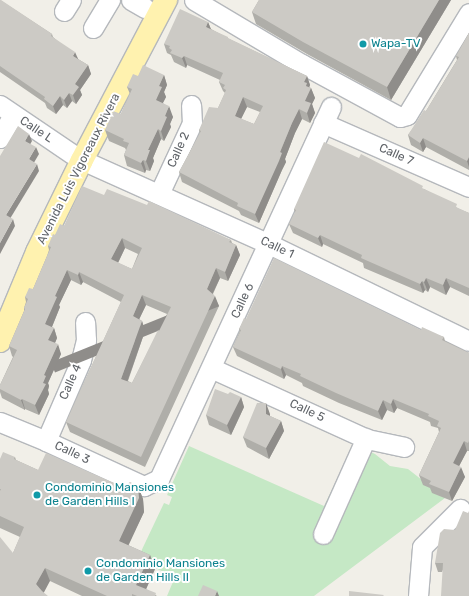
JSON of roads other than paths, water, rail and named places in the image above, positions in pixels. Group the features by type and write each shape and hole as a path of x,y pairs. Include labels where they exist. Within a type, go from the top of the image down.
{"main road":[{"name":"Avenida Luis Vigoreaux Rivera","path":"0,309 30,240 166,0"},
{"name":"Avenida Luis Vigoreaux Rivera","path":"0,342 142,3"}],"street":[{"path":"94,28 110,0"},
{"path":"194,0 302,64 400,117 407,115 469,13"},
{"name":"Calle 2","path":"160,194 192,123 191,105"},
{"path":"0,138 7,110"},
{"name":"Calle L","path":"7,110 77,157"},
{"name":"Calle 7","path":"327,115 469,187"},
{"name":"Calle 6","path":"144,486 159,479 269,244 327,115"},
{"name":"Calle 1","path":"77,157 269,244 469,341"},
{"name":"Calle 4","path":"46,441 81,360 86,340 85,322"},
{"name":"Calle 5","path":"211,368 366,438 404,447"},
{"name":"Calle 3","path":"0,422 46,441 144,486"},
{"path":"324,534 366,438"},
{"path":"418,596 422,547 460,509"}],"place":[{"name":"Wapa-TV","path":"363,44"},
{"name":"Condominio Mansiones de Garden Hills I","path":"37,495"},
{"name":"Condominio Mansiones de Garden Hills II","path":"88,571"}]}
